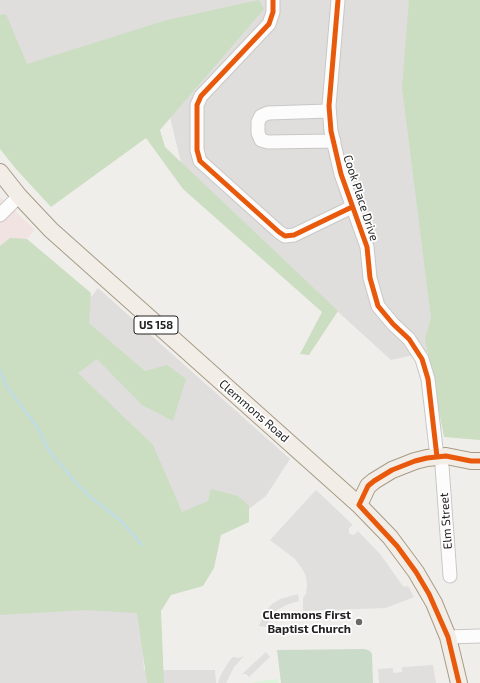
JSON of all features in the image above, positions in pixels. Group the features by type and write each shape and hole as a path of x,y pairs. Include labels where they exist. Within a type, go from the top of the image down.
{"main road":[{"name":"Clemmons Road","path":"0,172 41,220 80,257 359,505 390,537 416,572 432,598 448,637 459,683"},
{"path":"359,505 368,486 392,470 415,461 440,461 446,456 475,461"}],"street":[{"path":"273,0 269,24 201,96 197,105 197,150 200,161 285,236 294,235 352,207"},
{"name":"Cook Place Drive","path":"338,0 328,106 331,131 341,174 367,247 370,278 378,306 392,324 409,339 422,359 428,380 440,461"},
{"path":"329,111 268,113 261,116 258,122 258,133 261,140 268,142 334,141"},
{"path":"0,215 19,196"},
{"name":"Elm Street","path":"440,461 450,576"},
{"path":"448,637 480,636"}],"shaded area":[{"path":"0,0 424,0 455,346 391,360 183,171 154,51 0,93"},
{"path":"0,197 35,230 0,269"},
{"path":"98,288 290,459 266,496 139,591 144,670 215,670 216,683 0,683 0,595 46,356"},
{"path":"316,490 353,525 349,528 349,533 354,535 358,531 381,555 402,585 404,587 408,586 414,597 386,608 303,611 303,598 306,594 307,586 306,577 303,570 295,559 270,540"},
{"path":"298,594 299,601 286,605 277,610 272,615 266,627 259,626 264,613 272,604 280,599"},
{"path":"266,652 270,657 249,677 246,674 242,674"},
{"path":"244,656 234,667 226,683 218,683 221,674 230,660 233,657 239,658"},
{"path":"433,665 436,683 379,683 378,669 393,668 393,673 402,672 402,667"}],"green space":[{"path":"259,0 264,9 160,130 165,147 338,311 309,355 300,354 322,312 183,189 146,138 51,207 0,149 0,15 6,14 27,64 167,20"},
{"path":"409,0 480,0 480,440 444,437 425,339 431,318 402,88"},
{"path":"10,238 27,239 91,293 89,323 145,371 167,365 186,379 173,421 142,405 97,359 78,373 153,445 182,512 208,501 211,489 238,496 249,506 249,522 221,535 214,568 203,586 171,595 161,611 164,683 147,683 137,613 86,610 0,615 0,246"},
{"path":"365,649 370,651 372,654 373,683 281,683 277,650"},
{"path":"278,679 278,683 251,683 260,681"}],"waterway":[{"path":"0,370 6,386 38,428 45,444 54,457 79,486 91,498 122,522 142,545"}],"cycle path":[{"path":"273,0 273,12 269,24 201,96 197,105 197,150 200,161 285,236 294,235 352,207"},
{"path":"338,0 329,106 331,131 341,174 367,247 370,278 378,306 393,324 409,339 422,359 428,379 437,457"},
{"path":"459,683 448,637 429,594 416,572 397,546 359,505 368,486 374,481 392,470 415,461 446,456 471,461 480,461"}],"place":[{"name":"Clemmons First Baptist Church","path":"359,622"}]}
